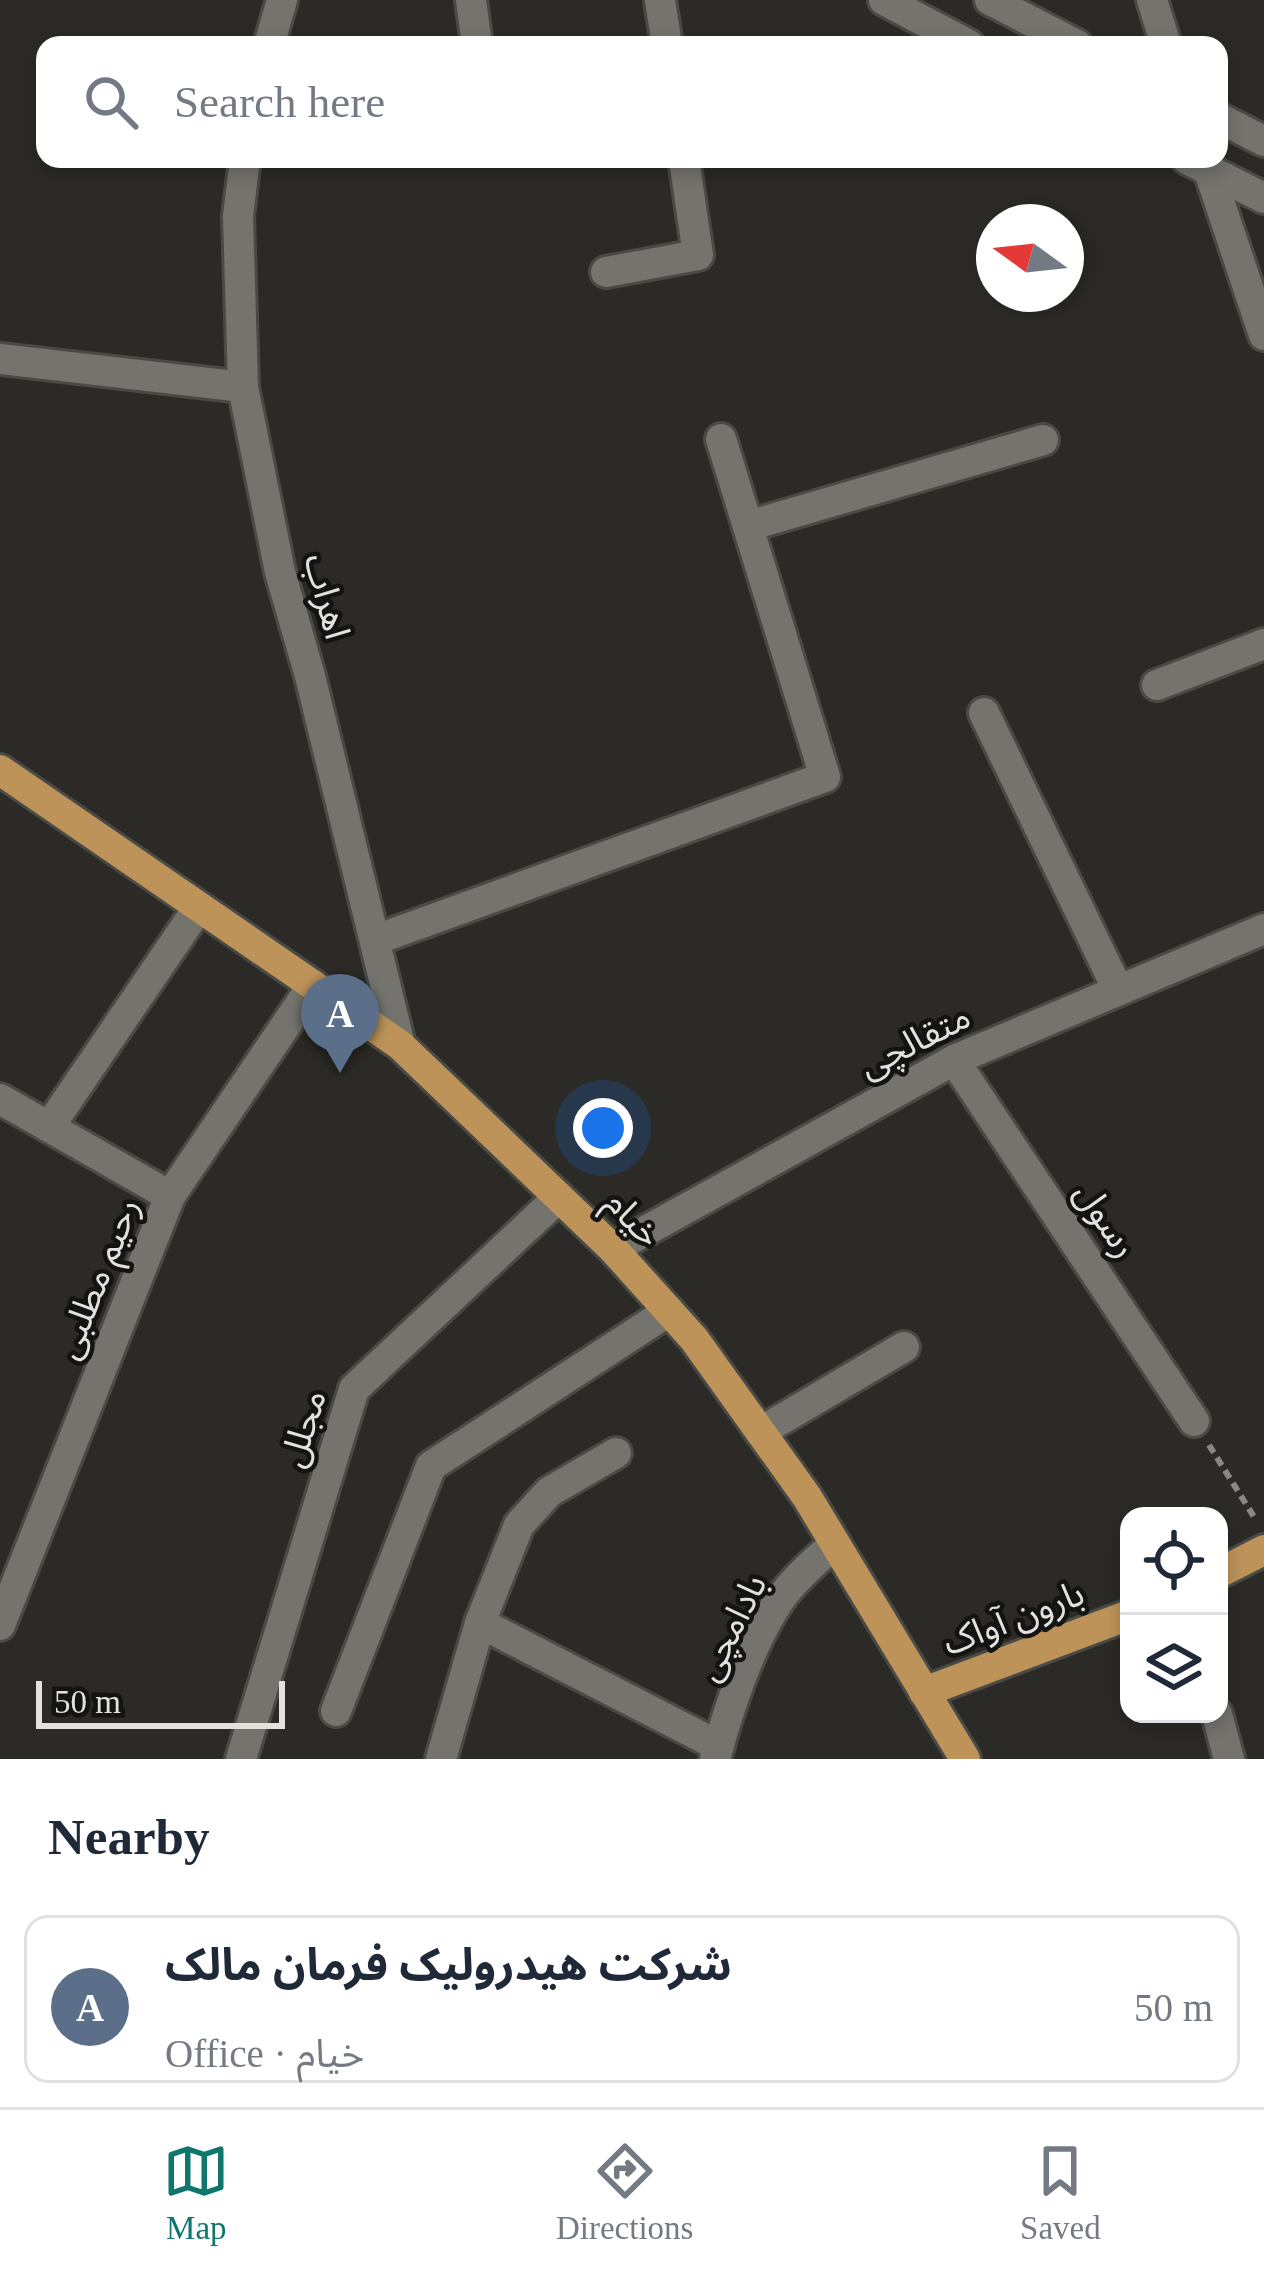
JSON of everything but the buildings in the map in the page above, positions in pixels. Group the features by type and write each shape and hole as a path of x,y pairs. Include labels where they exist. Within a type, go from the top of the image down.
{"main road":[{"name":"خیام","path":"0,770 400,1045 613,1249 694,1339 807,1497 965,1759"},
{"path":"1228,1569 1264,1550"},
{"name":"بارون آواک","path":"924,1692 1120,1618"}],"street":[{"path":"272,36 282,0"},
{"path":"471,0 476,36"},
{"path":"661,0 666,36"},
{"path":"884,0 953,36"},
{"path":"990,0 1060,36"},
{"path":"1152,0 1163,36"},
{"path":"1228,123 1264,141"},
{"name":"اهراب","path":"244,168 238,216 243,387 280,572 400,1045"},
{"path":"606,272 698,255 685,168"},
{"path":"1199,168 1264,335"},
{"path":"1204,168 1264,198"},
{"path":"0,359 243,387"},
{"path":"375,940 826,777 721,439"},
{"path":"748,526 1043,440"},
{"path":"1156,686 1264,644"},
{"path":"984,713 1118,990"},
{"path":"50,1127 199,907"},
{"name":"متقالچی","path":"613,1249 954,1060 1264,928"},
{"name":"رحیم مطلبی","path":"0,1625 170,1196 314,985"},
{"name":"رسول","path":"954,1060 1194,1421"},
{"path":"0,1099 170,1196"},
{"name":"مجلل","path":"242,1759 354,1389 559,1197"},
{"path":"337,1711 431,1466 669,1311"},
{"path":"760,1432 904,1347"},
{"path":"441,1759 480,1623 519,1525 549,1492 616,1453"},
{"name":"بادامچی","path":"717,1752 745,1669 776,1604 835,1543"},
{"path":"480,1623 717,1752"},
{"path":"1219,1723 1229,1759"}],"path":[{"path":"1194,1421 1264,1533"}],"place":[{"name":"شرکت هیدرولیک فرمان مالک","path":"340,1073"}]}
